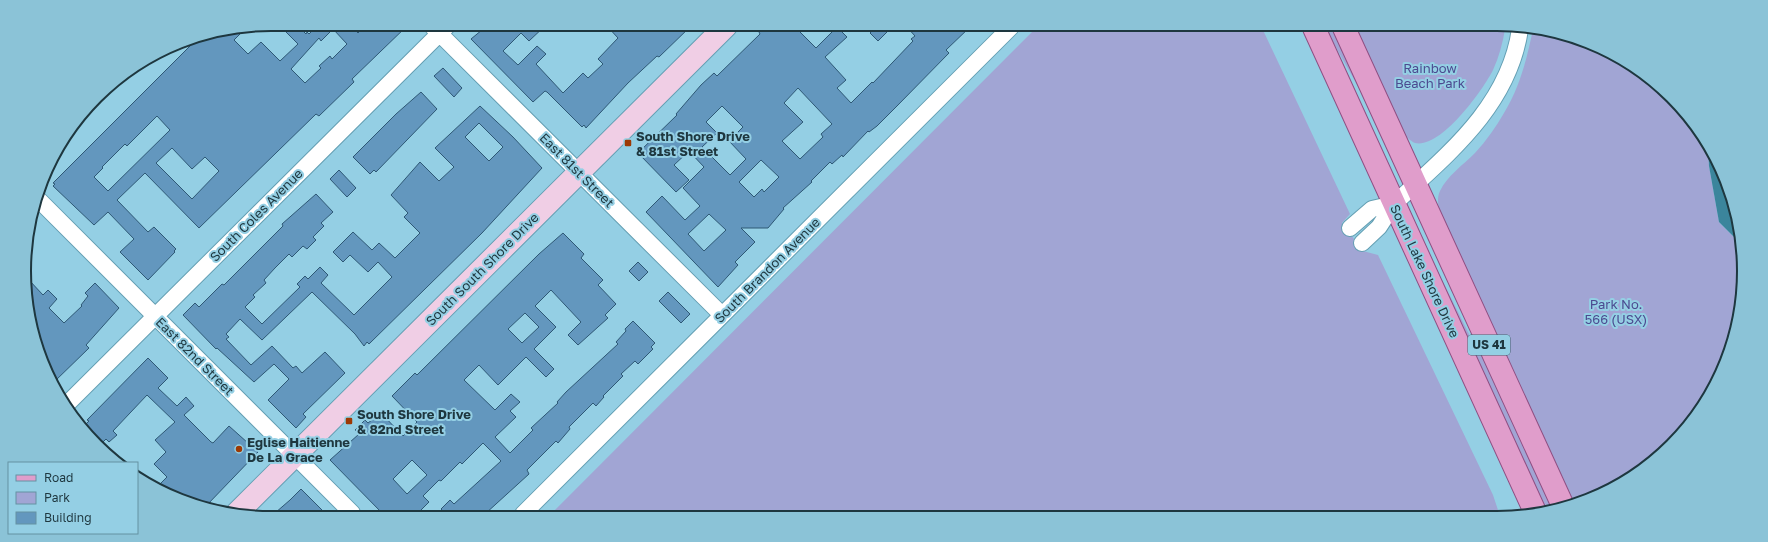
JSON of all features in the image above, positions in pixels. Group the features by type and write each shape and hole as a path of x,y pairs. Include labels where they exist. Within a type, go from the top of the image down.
{"main road":[{"name":"South Lake Shore Drive","path":"1315,31 1533,508"},
{"name":"South Lake Shore Drive","path":"1345,31 1561,502"}],"street":[{"name":"South Coles Avenue","path":"69,402 436,31"},
{"name":"East 81st Street","path":"444,31 580,172 722,315"},
{"name":"South South Shore Drive","path":"241,509 721,31"},
{"name":"South Brandon Avenue","path":"526,511 722,315 1001,31"},
{"path":"1362,243 1379,227 1394,204 1463,139 1495,99 1513,61 1519,32"},
{"name":"East 82nd Street","path":"41,203 349,511"},
{"path":"1350,228 1372,209 1394,204"}],"green space":[{"path":"1033,31 1263,31 1350,214 1342,223 1363,251 1378,255 1493,495 1498,511 1497,511 554,511"},
{"path":"1327,31 1337,31 1364,89 1360,90"},
{"name":"Rainbow Beach Park","path":"1357,31 1505,31 1493,70 1480,91 1460,116 1437,137 1425,142 1415,143 1405,136"},
{"name":"Park No. 566 (USX)","path":"1532,34 1559,39 1589,49 1630,71 1667,101 1697,138 1709,158 1719,222 1735,238 1735,240 1737,271 1736,287 1735,302 1729,333 1719,363 1697,404 1667,441 1630,471 1589,493 1572,499 1439,209 1438,203 1439,193 1443,186 1483,144 1510,103 1528,51"},
{"path":"1442,280 1471,338 1497,380 1553,504 1541,507 1438,282"}],"shaded area":[{"path":"1709,158 1719,179 1729,209 1735,238 1719,222"}],"building":[{"path":"285,31 303,31 306,34 307,32 309,34 312,31 331,31 321,41 319,38 291,69 305,83 321,68 319,66 330,56 332,59 347,44 335,31 356,31 358,33 360,31 402,31 352,79 354,82 319,116 316,114 199,228 145,173 117,200 148,232 154,227 176,249 174,251 175,252 148,280 120,252 134,239 108,212 94,225 53,186 55,184 53,183 191,45 209,39 241,33 234,40 248,54 261,42 280,61 298,44","holes":["157,116 170,130 108,191 94,177 125,144 127,146","172,148 192,169 205,157 219,171 192,199 156,163"]},
{"path":"481,31 540,31 529,41 521,33 503,51 518,65 537,46 546,54 536,64 563,93 583,73 588,78 603,64 598,59 618,38 612,31 686,31 659,57 657,56 628,83 586,128 584,125 582,127 545,91 533,102 471,39"},
{"path":"760,31 799,31 816,48 833,31 841,31 847,37 825,57 846,80 837,88 851,103 872,82 873,83 913,41 911,39 915,36 910,31 966,31 946,50 949,53 877,126 869,132 868,131 843,157 842,155 832,164 830,162 811,181 812,182 783,208 784,209 768,228 741,228 755,242 735,262 738,265 718,287 646,212 662,196 685,220 700,206 683,188 704,167 689,151 674,165 689,180 676,192 638,153 677,115 676,114 701,85 714,73 717,76 760,34","holes":["798,88 832,124 821,134 823,137 800,159 782,141 803,122 784,103","722,106 743,127 729,141 746,159 730,175 702,147 717,133 706,122","761,160 779,177 764,192 762,189 754,197 739,182","709,214 726,230 704,251 688,234"]},
{"path":"872,31 888,31 878,41 870,33"},
{"path":"443,68 462,88 454,97 434,76"},
{"path":"421,92 437,109 376,172 374,170 370,174 353,157 396,114"},
{"path":"480,106 513,137 542,168 482,233 369,344 367,342 364,346 355,334 312,292 262,340 240,319 226,334 229,337 226,339 251,365 272,346 293,368 296,366 302,373 325,352 345,373 303,414 306,417 296,428 268,400 289,379 274,364 254,382 217,348 216,349 183,315 195,303 199,307 222,284 224,285 283,226 282,224 316,194 333,212 321,223 324,226 313,237 316,240 307,249 303,246 292,257 289,254 264,280 266,283 253,295 255,297 245,307 262,324 300,287 297,284 305,276 308,279 320,267 328,275 321,283 354,315 392,277 378,262 368,272 350,255 343,262 333,252 353,232 372,250 379,243 395,258 420,233 404,217 408,213 391,195 420,162 439,181 454,167 435,148","holes":["479,123 503,147 489,161 465,137"]},
{"path":"339,170 356,188 347,197 330,179"},
{"path":"563,233 584,254 581,258 603,280 598,285 616,304 605,315 608,318 578,345 568,335 581,322 551,290 535,306 556,327 534,349 554,369 546,377 526,357 498,385 479,365 464,380 495,410 511,394 520,402 510,411 516,417 495,437 510,453 533,430 531,428 558,403 557,402 566,392 618,344 616,342 633,321 655,343 651,347 653,349 638,364 635,361 621,374 623,376 603,396 604,397 596,406 593,403 569,427 570,429 558,443 556,441 527,470 529,474 488,511 443,511 441,509 450,500 454,504 501,461 483,443 462,464 460,462 423,496 429,502 420,511 380,511 330,460 359,434 355,430 365,420 368,423 381,413 403,436 417,422 392,396 415,373 417,375 539,254","holes":["525,313 539,327 522,343 508,329","412,460 427,475 407,494 393,479"]},
{"path":"638,262 648,272 639,281 629,271"},
{"path":"32,283 43,295 48,290 57,299 49,308 64,323 82,306 81,305 88,296 85,293 95,283 119,308 86,345 89,348 57,379 49,363 39,333 33,302"},
{"path":"668,292 690,314 681,323 659,301"},
{"path":"148,358 168,378 158,388 177,406 186,397 194,406 184,415 211,442 213,443 229,426 258,452 209,503 179,493 160,484 167,477 154,464 166,452 155,440 175,422 147,395 113,431 117,435 109,442 106,439 103,442 101,441 86,424 89,421 87,420"},
{"path":"301,489 323,511 277,511"}],"place":[{"name":"South Shore Drive & 81st Street","path":"628,143"},
{"name":"South Shore Drive & 82nd Street","path":"349,421"},
{"name":"Eglise Haitienne De La Grace","path":"239,449"}]}
